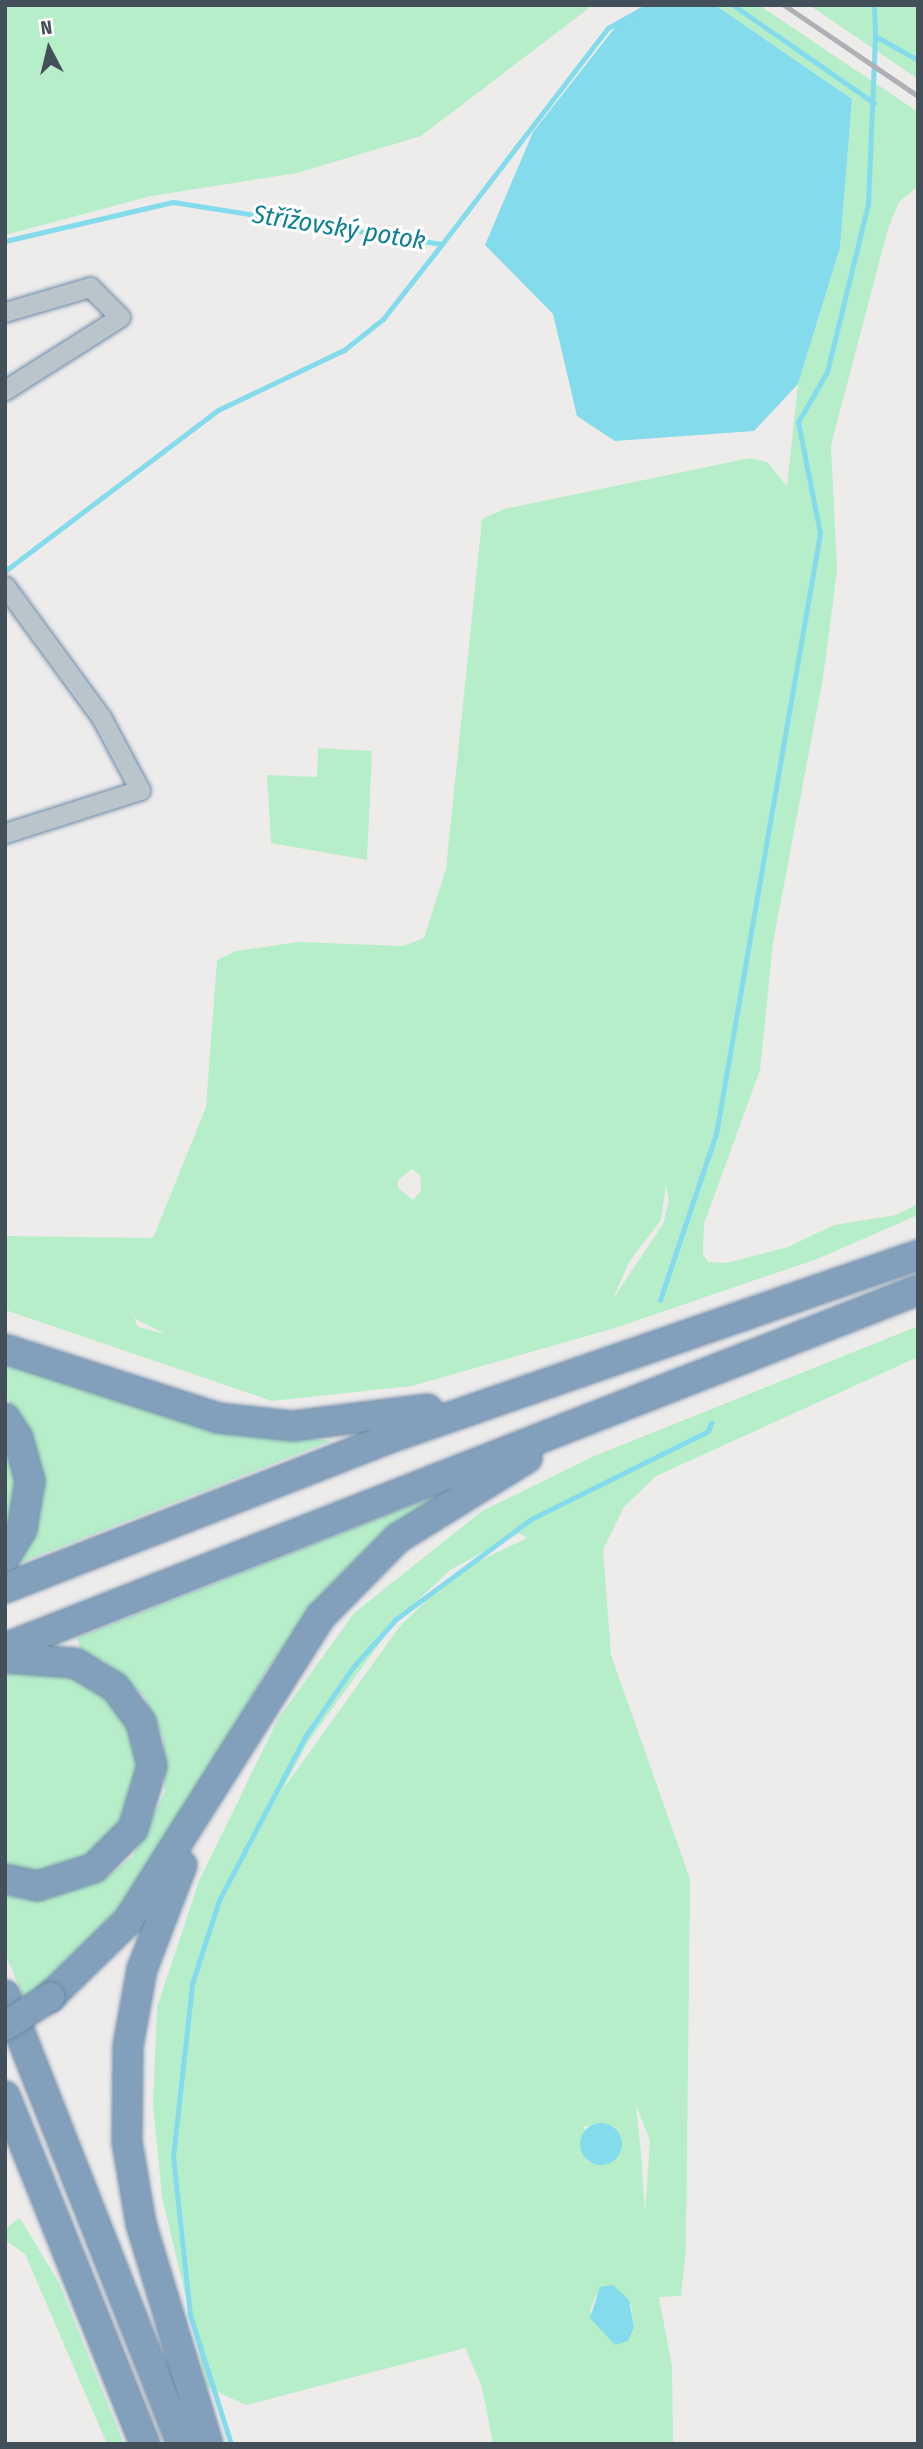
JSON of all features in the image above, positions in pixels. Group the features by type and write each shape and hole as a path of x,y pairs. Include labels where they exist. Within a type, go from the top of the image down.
{"highway":[{"path":"5,1588 630,1352 918,1255"},
{"path":"5,1648 918,1290"},
{"path":"5,1349 180,1410 293,1426 433,1408 630,1352"},
{"path":"5,1418 19,1438 30,1481 22,1530 5,1557"},
{"path":"5,2026 50,1997 128,1921 218,1783 292,1654 359,1575 439,1510 595,1418"},
{"path":"5,1658 75,1663 115,1687 141,1721 152,1766 150,1789 133,1829 94,1868 38,1886 5,1879"},
{"path":"208,2444 152,2263 127,2142 128,2046 155,1928 218,1783"},
{"path":"5,1995 182,2444"},
{"path":"7,2103 145,2444"}],"street":[{"path":"5,312 90,287 120,317 5,390"},
{"path":"5,586 79,686 139,790 5,833"}],"green space":[{"path":"5,5 593,5 421,136 297,173 151,196 5,235"},
{"path":"715,5 759,5 918,112 918,186 899,202 888,229 831,445 837,571 823,678 773,943 760,1070 704,1224 703,1254 708,1262 726,1263 788,1247 834,1225 896,1215 918,1204 918,1215 817,1259 615,1328 412,1386 272,1401 5,1310 5,1236 153,1238 206,1107 217,960 236,951 298,942 403,946 424,938 446,869 482,519 504,509 750,458 767,462 787,486 798,384 840,248 852,99","holes":["412,1169 420,1175 421,1191 413,1200 398,1188 398,1180","666,1185 669,1201 663,1224 613,1299 629,1262 661,1220","128,1304 135,1319 166,1334 138,1327"]},
{"path":"809,5 918,5 918,79"},
{"path":"318,748 372,751 367,860 271,843 267,775 317,777"},
{"path":"918,1326 918,1357 656,1476 624,1507 603,1550 611,1655 690,1879 686,2248 681,2296 659,2297 672,2367 673,2444 493,2444 482,2387 465,2348 246,2405 207,2387 162,2197 153,2104 157,2007 199,1881 278,1719 354,1613 482,1511 592,1457","holes":["519,1533 527,1538 455,1573 400,1626 281,1792 308,1742 396,1621 450,1570","636,2105 650,2141 645,2213","584,2126 615,2127 618,2156 588,2162","596,2295 631,2305 634,2327 590,2312"]},
{"path":"5,1360 189,1422 331,1441 17,1564 35,1535 44,1480 31,1432 5,1395"},
{"path":"5,1434 21,1482 5,1541"},
{"path":"448,1491 308,1614 265,1673 146,1883 63,1972 24,1998 5,1953 5,1895 39,1901 102,1881 133,1856 165,1792 163,1738 144,1696 104,1661 81,1653 77,1638"},
{"path":"47,1669 94,1680 142,1744 128,1826 62,1875 5,1872 5,1674"},
{"path":"20,2218 59,2283 124,2444 107,2444 25,2254 5,2240 5,2229"}],"water":[{"path":"655,5 715,5 852,99 840,248 798,384 754,431 615,441 577,416 553,314 485,245 533,132 617,25"},
{"path":"601,2123 616,2129 622,2144 616,2159 601,2165 586,2159 580,2144 586,2129"},
{"path":"613,2285 629,2300 634,2327 628,2341 615,2345 590,2318 600,2287"}],"waterway":[{"name":"Střížovský potok","path":"5,241 173,202 442,244 608,28 649,5"},
{"path":"733,5 874,103"},
{"name":"Střížovský potok","path":"874,5 875,36 918,60"},
{"path":"660,1300 716,1134 820,533 798,422 827,372 868,204 875,36"},
{"path":"5,571 218,410 344,350 383,319 442,244"},
{"path":"231,2444 190,2315 173,2157 192,1984 219,1900 305,1737 353,1667 396,1619 531,1519 708,1431 711,1423"}],"railway":[{"path":"784,5 918,96"}]}
